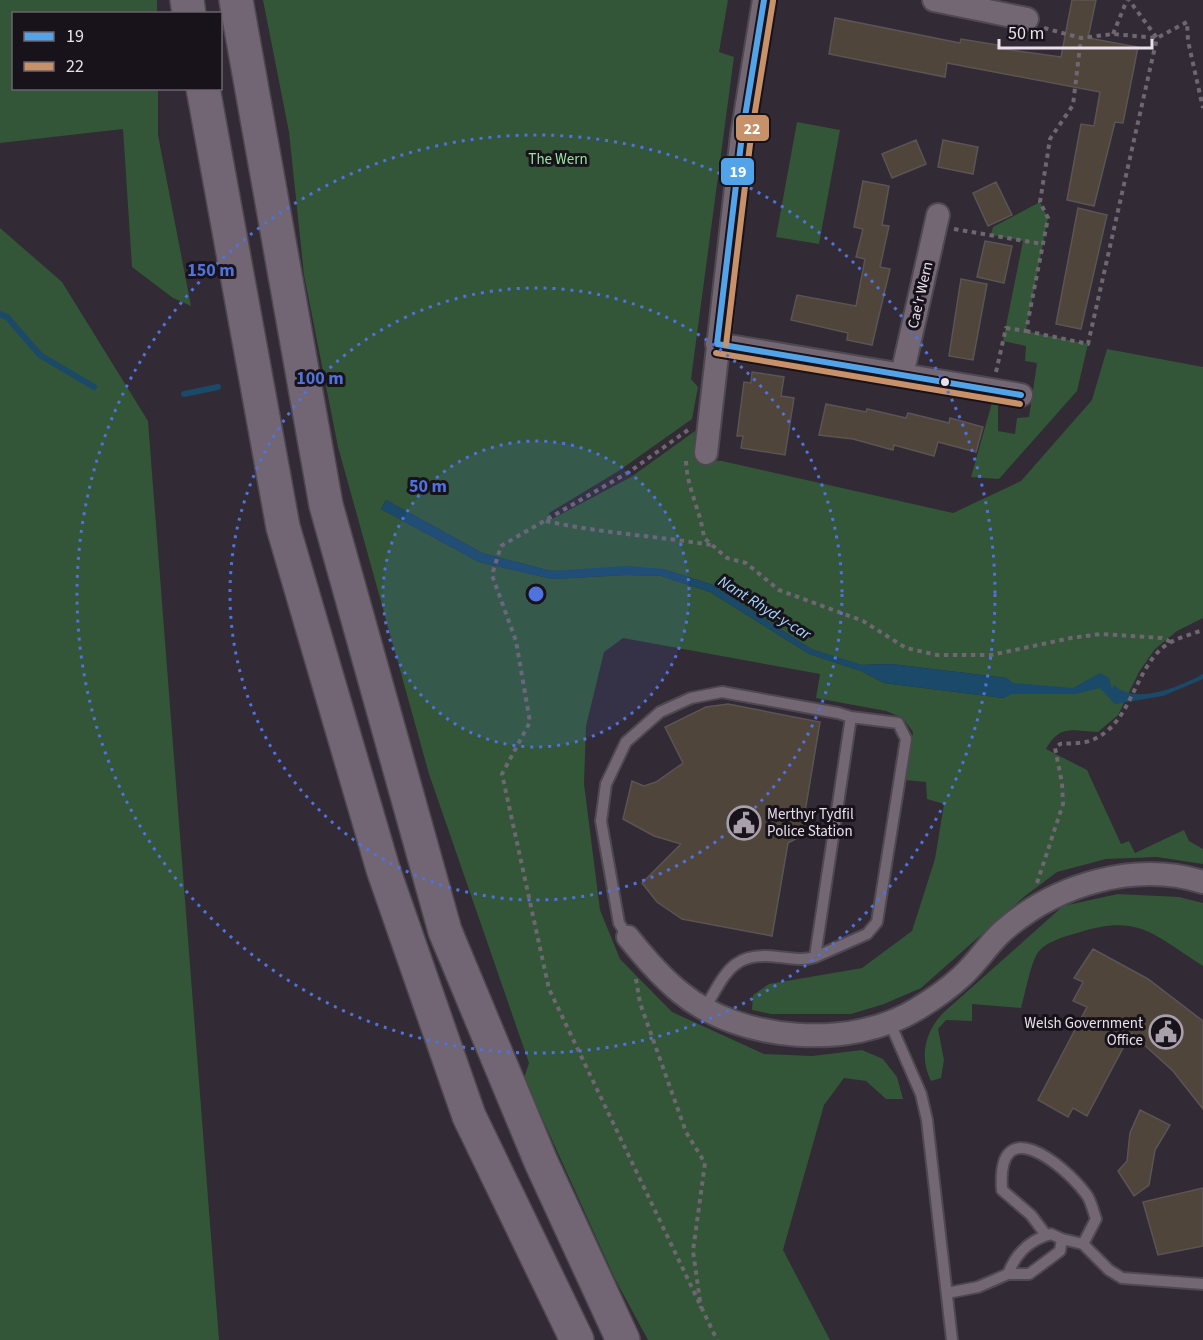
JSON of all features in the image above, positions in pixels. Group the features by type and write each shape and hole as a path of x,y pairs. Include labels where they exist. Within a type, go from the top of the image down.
{"highway":[{"path":"236,0 326,505 445,931 541,1162 623,1340"},
{"path":"203,90 283,527 380,858 470,1116 577,1340"}],"street":[{"path":"696,452 717,344 742,135 764,0"},
{"path":"934,0 972,3 1027,19"},
{"name":"Cae'r Wern","path":"902,375 936,220"},
{"path":"717,344 1021,396"},
{"path":"628,937 681,994 705,1008 755,1029 792,1035 853,1033 890,1023 917,1009 961,977 1004,931 1040,904 1077,886 1147,874 1203,882"}],"lane":[{"path":"628,937 619,923 601,821 606,784 626,742 660,712 691,698 722,692 851,717 898,723 906,739 877,922 867,934 805,960 755,954 739,960 725,976 705,1008"},
{"path":"815,957 851,717"},
{"path":"890,1023 921,1094 927,1120 952,1340"},
{"path":"1046,1235 1031,1215 1002,1190 1000,1172 1005,1160 1015,1149 1025,1147 1044,1154 1087,1195 1096,1219 1083,1244"},
{"path":"1008,1274 1020,1250 1051,1234 1083,1244 1109,1270 1122,1278 1203,1284"},
{"path":"947,1293 978,1287 1008,1274 1029,1274 1060,1251 1062,1239"}],"path":[{"path":"1113,34 1128,0 1157,38"},
{"path":"1027,19 1037,26 1081,38 1113,34 1157,38 1187,22 1188,41 1203,108"},
{"path":"1026,331 1048,219 1040,202 1050,139 1073,105 1081,38"},
{"path":"992,390 1005,328 1088,344 1157,38"},
{"path":"936,220 1043,244"},
{"path":"686,442 696,424 629,472 501,546 492,575 516,641 530,722 502,774 549,989 717,1340"},
{"path":"696,452 692,497 702,518 704,538 727,558 746,563 779,590 863,621 906,648 938,655 991,655 1101,634 1162,638 1171,642"},
{"path":"545,520 577,527 651,535 712,545"},
{"path":"1040,904 1036,886 1063,804 1062,783 1055,748 1060,744 1090,741 1104,734 1117,721 1160,650 1171,642 1203,630"},
{"path":"628,937 640,1004 686,1131 705,1163 693,1251 702,1312"}],"green space":[{"path":"0,0 157,0 157,12 12,12 12,90 158,90 158,135 191,306 173,298 132,267 123,129 0,143"},
{"name":"The Wern","path":"263,0 728,0 719,52 734,57 691,379 698,387 692,419 620,470 549,513 552,519 631,477 695,431 694,459 722,461 953,513 1021,481 1092,400 1107,349 1203,367 1203,618 1177,631 1155,649 1139,672 1118,715 1098,732 1074,730 1062,732 1051,741 1046,749 1087,770 1121,844 1129,841 1135,853 1184,830 1189,841 1203,849 1203,864 1157,857 1106,859 1057,872 1025,896 921,988 884,1004 851,1014 771,1014 752,1010 753,995 769,984 862,968 912,931 935,859 944,804 927,799 926,782 906,780 913,732 903,718 886,711 816,698 820,674 623,638 604,652 586,726 584,784 600,910 620,959 672,1012 764,1054 812,1056 862,1050 883,1059 897,1077 903,1099 886,1099 866,1081 844,1078 824,1105 783,1250 830,1340 648,1340 615,1279 524,1078 529,1063 429,774 338,447 304,275 289,132","holes":["386,500 482,553 551,571 663,569 713,585 811,649 861,665 891,664 1007,678 1004,698 884,683 861,671 809,654 710,592 661,576 627,575 552,579 479,562 381,509"]},
{"path":"797,122 840,130 819,244 776,237"},
{"path":"1040,202 1048,218 1026,331 1088,344 1077,391 999,479 971,477 993,399 998,405 998,431 1015,434 1017,418 1029,417 1037,363 1025,361 1026,346 1003,341 1023,241 991,235 993,227"},
{"path":"0,228 62,282 148,421 219,1340 0,1340"},
{"path":"1118,894 1179,897 1203,903 1203,966 1157,936 1130,926 1098,927 1056,940 1039,951 1036,956 1021,1008 972,1004 972,1021 946,1020 938,1029 944,1060 941,1078 931,1081 925,1063 926,1045 932,1028 943,1013 1063,906"}],"water":[{"path":"386,500 482,553 551,571 627,566 663,569 713,585 811,649 861,665 891,664 1007,678 1013,683 1073,688 1100,673 1109,678 1112,689 1114,685 1134,694 1158,692 1183,684 1203,674 1203,679 1163,696 1115,704 1100,688 1075,694 1012,694 1004,698 884,683 861,671 809,654 710,592 661,576 627,575 552,579 479,562 381,509"}],"building":[{"path":"1072,0 1096,0 1088,38 1138,47 1123,123 1115,122 1094,206 1067,200 1081,124 1094,126 1100,92 947,63 945,77 829,54 835,18 960,43 961,39 998,45 997,48 1061,57"},
{"path":"916,140 926,164 892,178 882,154"},
{"path":"943,140 978,147 973,174 938,167"},
{"path":"863,181 889,186 882,225 889,226 880,267 890,269 872,345 847,340 848,333 791,320 797,295 856,306 865,259 856,257 863,229 854,227"},
{"path":"996,182 1012,215 988,226 973,193"},
{"path":"1078,208 1107,215 1081,329 1056,324"},
{"path":"985,241 1012,246 1004,283 977,277"},
{"path":"961,279 987,284 973,360 949,356"},
{"path":"752,372 784,377 781,396 794,398 785,455 741,448 743,436 737,436 744,382 751,383"},
{"path":"826,404 866,412 867,409 906,418 908,413 949,423 950,418 983,427 976,452 938,442 934,456 894,445 893,450 853,439 819,435"},
{"name":"Merthyr Tydfil Police Station","path":"728,704 820,722 801,836 788,843 772,936 682,919 657,902 642,883 681,844 654,836 623,819 632,781 644,786 656,782 683,763 665,727 706,707"},
{"name":"Welsh Government Office","path":"1093,949 1148,979 1203,1021 1203,1109 1173,1071 1131,1033 1087,1116 1073,1108 1068,1117 1038,1100 1087,1007 1073,1001 1083,982 1074,978"},
{"path":"1140,1110 1170,1125 1155,1150 1149,1185 1134,1196 1118,1171 1127,1161 1130,1133"},
{"path":"1203,1188 1203,1246 1158,1255 1143,1202"}],"waterway":[{"name":"Nant Rhyd-y-car","path":"0,314 7,317 40,355 94,387"},
{"name":"Nant Rhyd-y-car","path":"184,394 218,387"}],"transit line":[{"name":"19","path":"717,344 742,135 764,0"},
{"name":"22","path":"726,345 751,136 773,1"},
{"name":"19","path":"717,344 1021,395"},
{"name":"22","path":"716,353 1020,404"}],"place":[{"name":"Merthyr Tydfil Police Station","path":"744,823"},
{"name":"Welsh Government Office","path":"1166,1032"}]}
